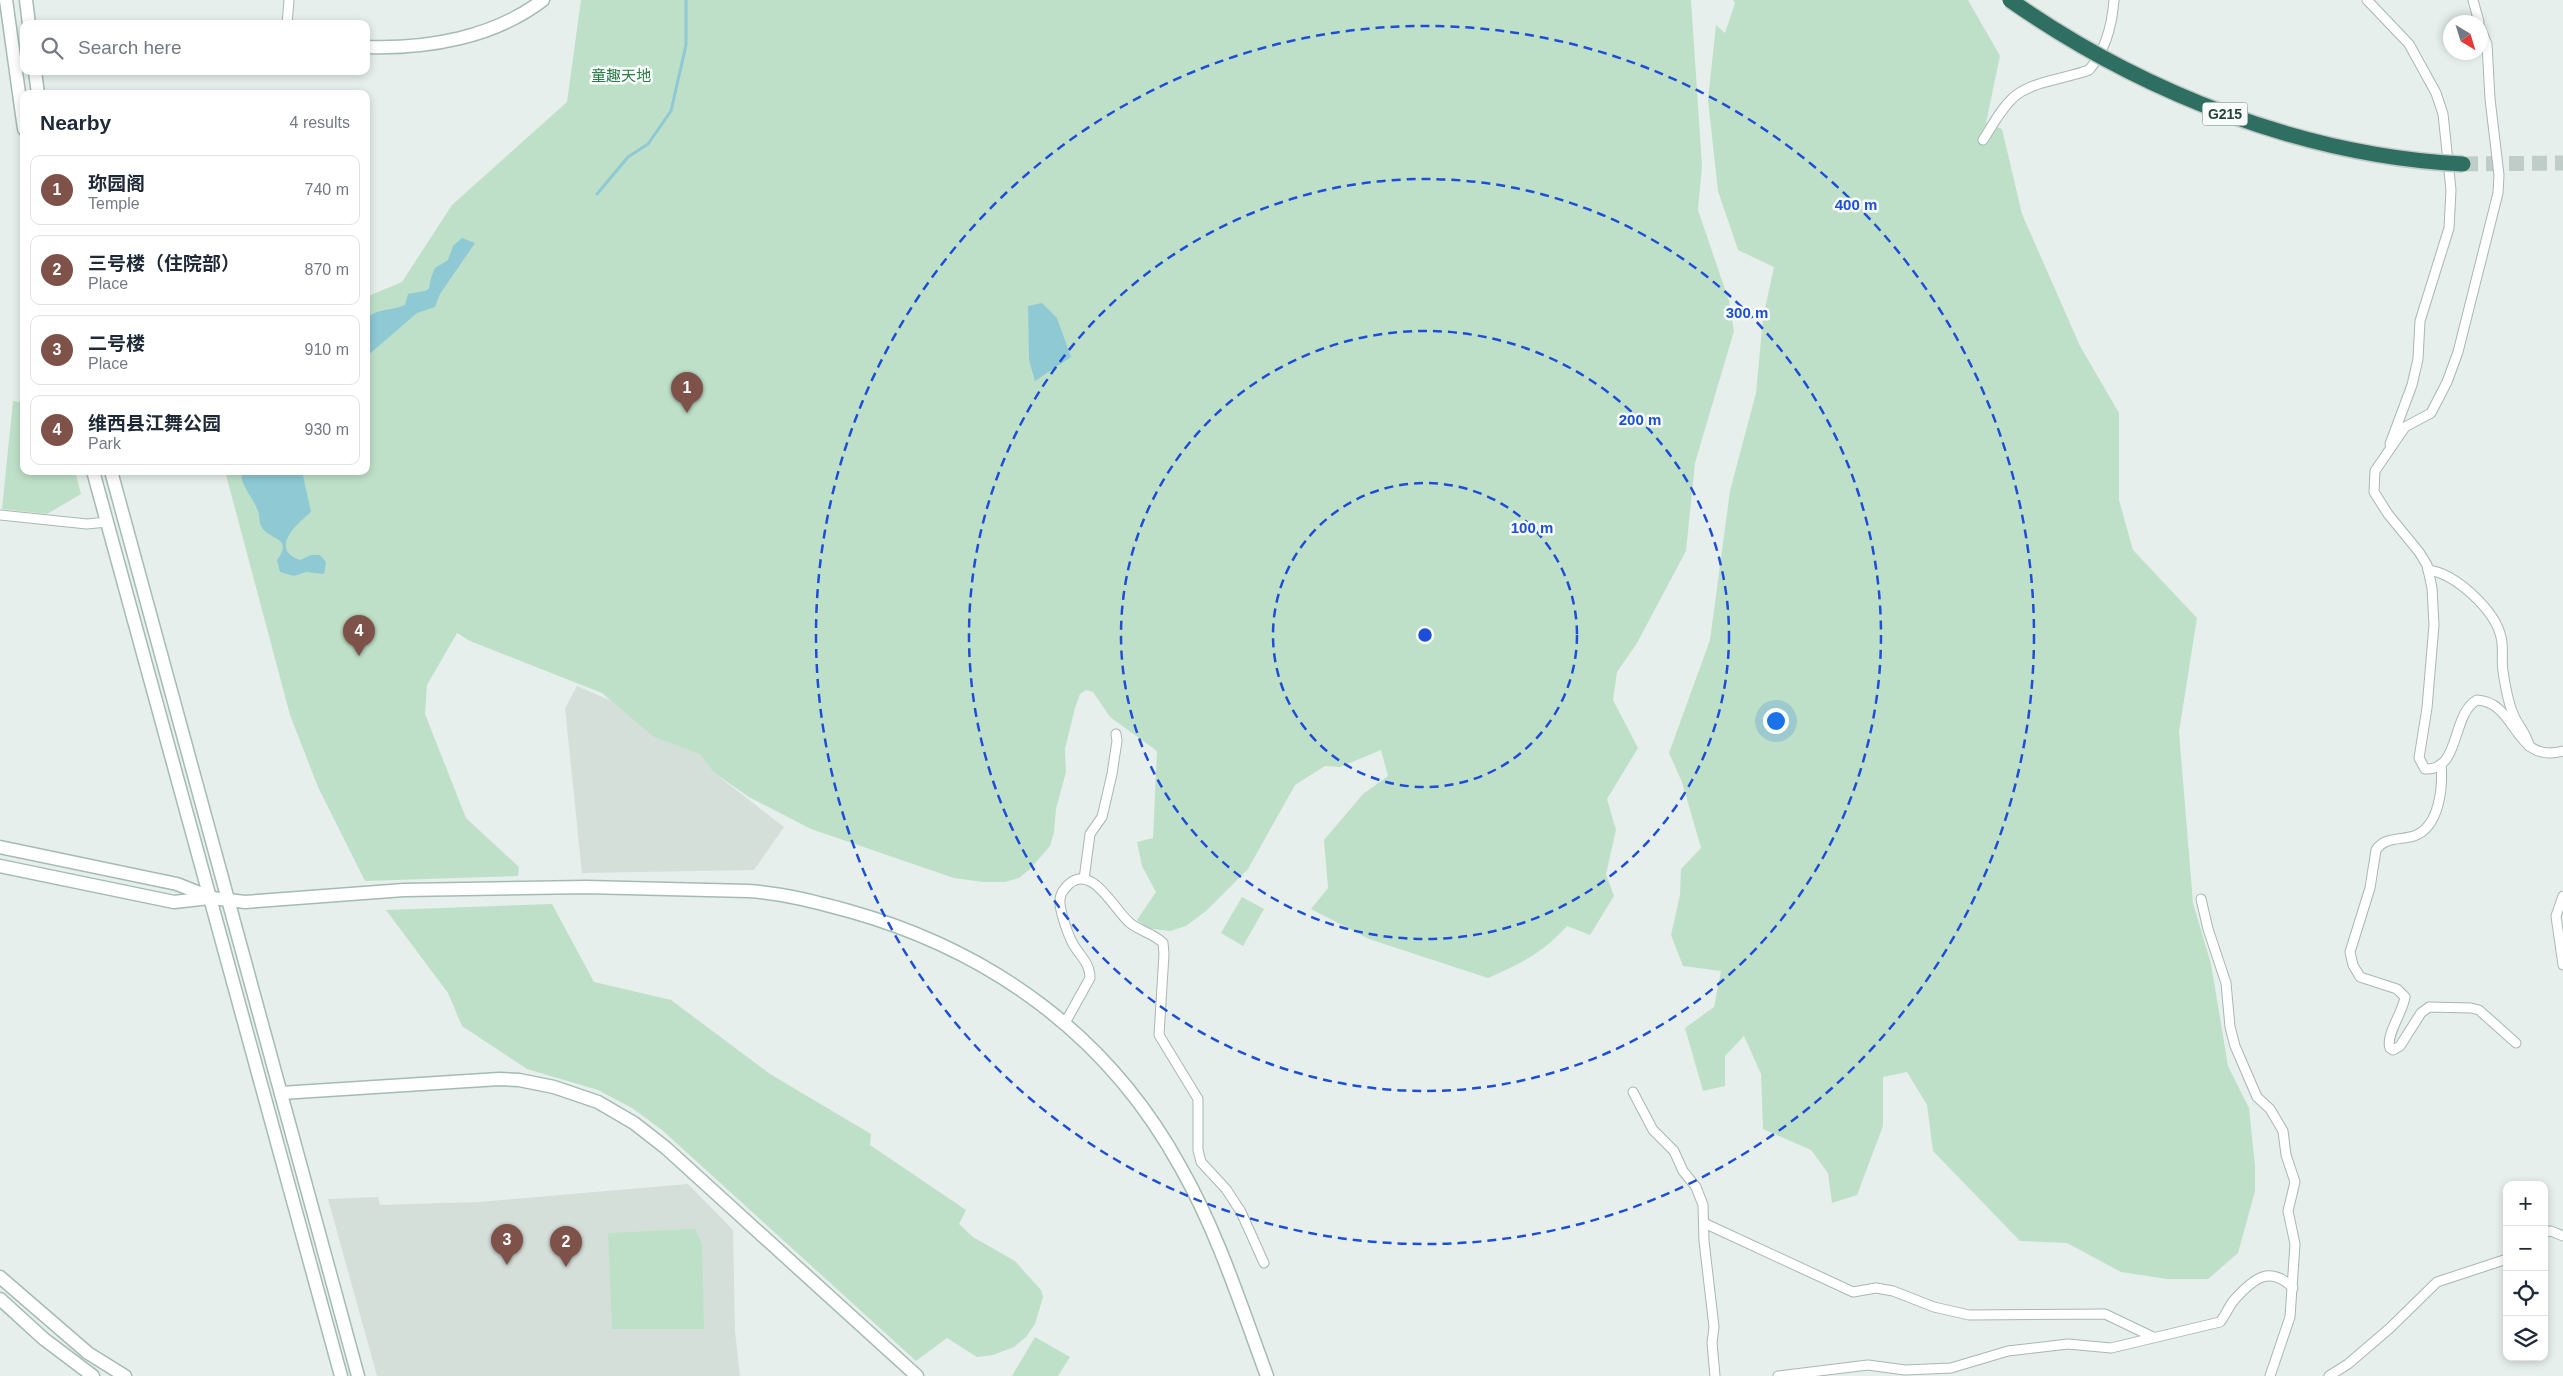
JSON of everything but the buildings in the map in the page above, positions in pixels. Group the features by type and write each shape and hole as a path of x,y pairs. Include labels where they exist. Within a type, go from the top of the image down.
{"highway":[{"name":"G215","path":"2010,0 2056,30 2152,82 2242,120 2291,135 2342,146 2463,164"}],"main road":[{"path":"6,0 5,27 20,108"},
{"path":"26,0 29,20"},
{"path":"370,47 425,45 467,37 518,17 543,0"},
{"path":"5,27 20,29"},
{"path":"36,75 37,90"},
{"path":"94,475 212,898 341,1376"},
{"path":"112,475 358,1376"},
{"path":"0,847 177,884 212,898"},
{"path":"0,866 174,902 212,898 245,902 404,890 535,888 696,889 774,894 864,915 929,940 1007,980 1065,1023 1104,1059 1124,1082 1181,1167 1217,1245 1267,1376"},
{"path":"281,1094 499,1079 554,1087 598,1102 634,1123 666,1148 917,1376"},
{"path":"0,1277 88,1353 125,1376"},
{"path":"0,1299 44,1339 93,1376"}],"street":[{"path":"287,20 289,0"},
{"path":"1983,140 2015,96 2044,83 2089,70 2108,37 2112,25 2114,0"},
{"path":"2367,0 2409,44 2436,93 2442,114 2451,190 2449,228 2420,321 2418,359 2412,385 2384,460"},
{"path":"2473,0 2477,15"},
{"path":"2488,60 2490,99 2499,175 2498,193 2458,352 2447,382 2431,413 2405,428 2384,460 2374,470 2374,492 2388,514 2419,552 2428,570 2435,607 2427,708 2419,758 2425,769 2430,770 2441,764 2453,750 2464,711 2477,700 2494,704 2529,746 2538,752 2552,754 2563,751"},
{"path":"0,517 87,524 107,522"},
{"path":"2428,570 2435,571 2460,584 2474,595 2496,624 2501,637 2502,671 2514,716 2527,736 2529,746"},
{"path":"1084,879 1090,834 1102,818 1112,774 1117,741 1116,734"},
{"path":"2441,764 2438,807 2430,820 2417,834 2390,840 2376,850 2370,888 2350,952 2351,957 2360,977 2403,992 2404,1005 2388,1042 2393,1050 2400,1046 2415,1021 2429,1007 2471,1008 2479,1010 2516,1043"},
{"path":"1065,1023 1090,978 1086,962 1068,934 1060,897 1062,890 1073,880 1084,879 1106,894 1124,918 1163,943 1159,1035 1198,1099 1198,1150 1201,1162 1226,1188 1241,1212 1264,1263"},
{"path":"2563,896 2556,916 2563,965"},
{"path":"2201,899 2208,929 2226,983 2230,1026 2235,1046 2257,1097 2270,1109 2283,1131 2286,1155 2295,1182 2288,1211 2294,1244 2293,1288 2287,1332 2270,1376"},
{"path":"1634,1092 1653,1130 1674,1151 1683,1171 1696,1187 1702,1205 1704,1241 1714,1328 1712,1343 1715,1376"},
{"path":"1704,1223 1853,1292 1876,1288 1893,1291 1934,1306 1968,1315 2105,1314 2153,1337"},
{"path":"2548,1231 2563,1236"},
{"path":"2329,1376 2348,1364 2390,1328 2437,1282 2503,1260"},
{"path":"1778,1376 1868,1365 1926,1371 1951,1368 2008,1351 2068,1344 2111,1348 2220,1322 2234,1300 2262,1277 2277,1276 2293,1288"}],"shaded area":[{"path":"577,686 686,733 713,772 784,827 754,870 582,873 565,708"},
{"path":"688,1184 733,1230 735,1331 740,1376 377,1376 328,1199 378,1197 380,1205 478,1202"}],"green space":[{"name":"童趣天地","path":"581,0 1691,0 1702,166 1698,210 1729,301 1734,331 1695,463 1686,551 1637,643 1617,672 1613,700 1638,748 1607,799 1616,830 1606,874 1614,896 1590,935 1567,926 1530,957 1488,978 1369,939 1311,909 1328,888 1324,840 1363,794 1388,776 1381,750 1340,767 1325,766 1295,785 1248,869 1206,911 1186,926 1170,931 1146,928 1137,920 1156,892 1142,866 1137,842 1153,838 1157,751 1110,717 1093,692 1086,690 1080,694 1075,708 1065,749 1066,772 1056,809 1054,832 1050,846 1030,869 1019,878 1005,882 983,882 954,878 811,829 749,797 713,772 700,754 654,737 602,693 470,641 457,633 427,685 425,714 466,818 519,867 518,876 365,881 318,787 290,715 226,475 370,475 370,295 402,282 452,205 567,102"},
{"path":"1733,0 1968,0 2000,56 1986,123 2002,129 2022,214 2080,346 2119,413 2119,500 2133,550 2197,618 2179,732 2193,903 2211,964 2228,1066 2249,1108 2255,1165 2255,1191 2238,1253 2208,1279 2167,1279 2121,1272 2067,1243 2020,1241 1933,1151 1927,1105 1907,1072 1883,1077 1883,1126 1857,1195 1832,1203 1828,1173 1811,1150 1763,1129 1761,1074 1744,1036 1725,1056 1725,1086 1703,1091 1685,1028 1714,1007 1721,971 1683,966 1671,935 1680,895 1681,869 1701,848 1682,782 1669,753 1710,640 1730,491 1756,393 1763,318 1774,267 1738,250 1718,191 1708,100 1716,25 1725,33 1735,3"},
{"path":"13,401 20,402 20,475 76,475 81,494 47,514 2,509"},
{"path":"1242,897 1264,909 1243,946 1221,933"},
{"path":"552,904 594,982 671,1000 770,1074 871,1134 870,1145 966,1210 959,1224 973,1237 1015,1261 1041,1290 1043,1297 1035,1324 1026,1337 1014,1347 993,1355 977,1357 947,1338 916,1361 662,1130 632,1108 598,1090 527,1069 462,1026 448,993 386,910"},
{"path":"695,1229 702,1244 704,1329 612,1329 608,1233"},
{"path":"1035,1337 1070,1357 1058,1376 1012,1376"}],"water":[{"path":"462,238 475,243 440,294 435,307 417,313 370,354 370,316 405,305 408,294 427,290 435,268 448,260 453,246"},
{"path":"1042,303 1057,318 1071,357 1035,381 1029,360 1028,306"},
{"path":"303,475 311,512 293,529 286,543 286,549 291,555 300,560 311,555 320,555 326,562 324,574 306,572 294,576 280,572 277,560 283,548 282,544 267,533 260,524 258,510 243,483 242,476"}],"waterway":[{"path":"597,194 628,157 648,144 671,111 686,45 686,0"}],"tunnel":[{"path":"2463,164 2563,163"}],"place":[{"name":"珎园阁","path":"687,413"},
{"name":"维西县江舞公园","path":"359,656"},
{"name":"二号楼","path":"507,1265"},
{"name":"三号楼（住院部）","path":"566,1267"}]}
